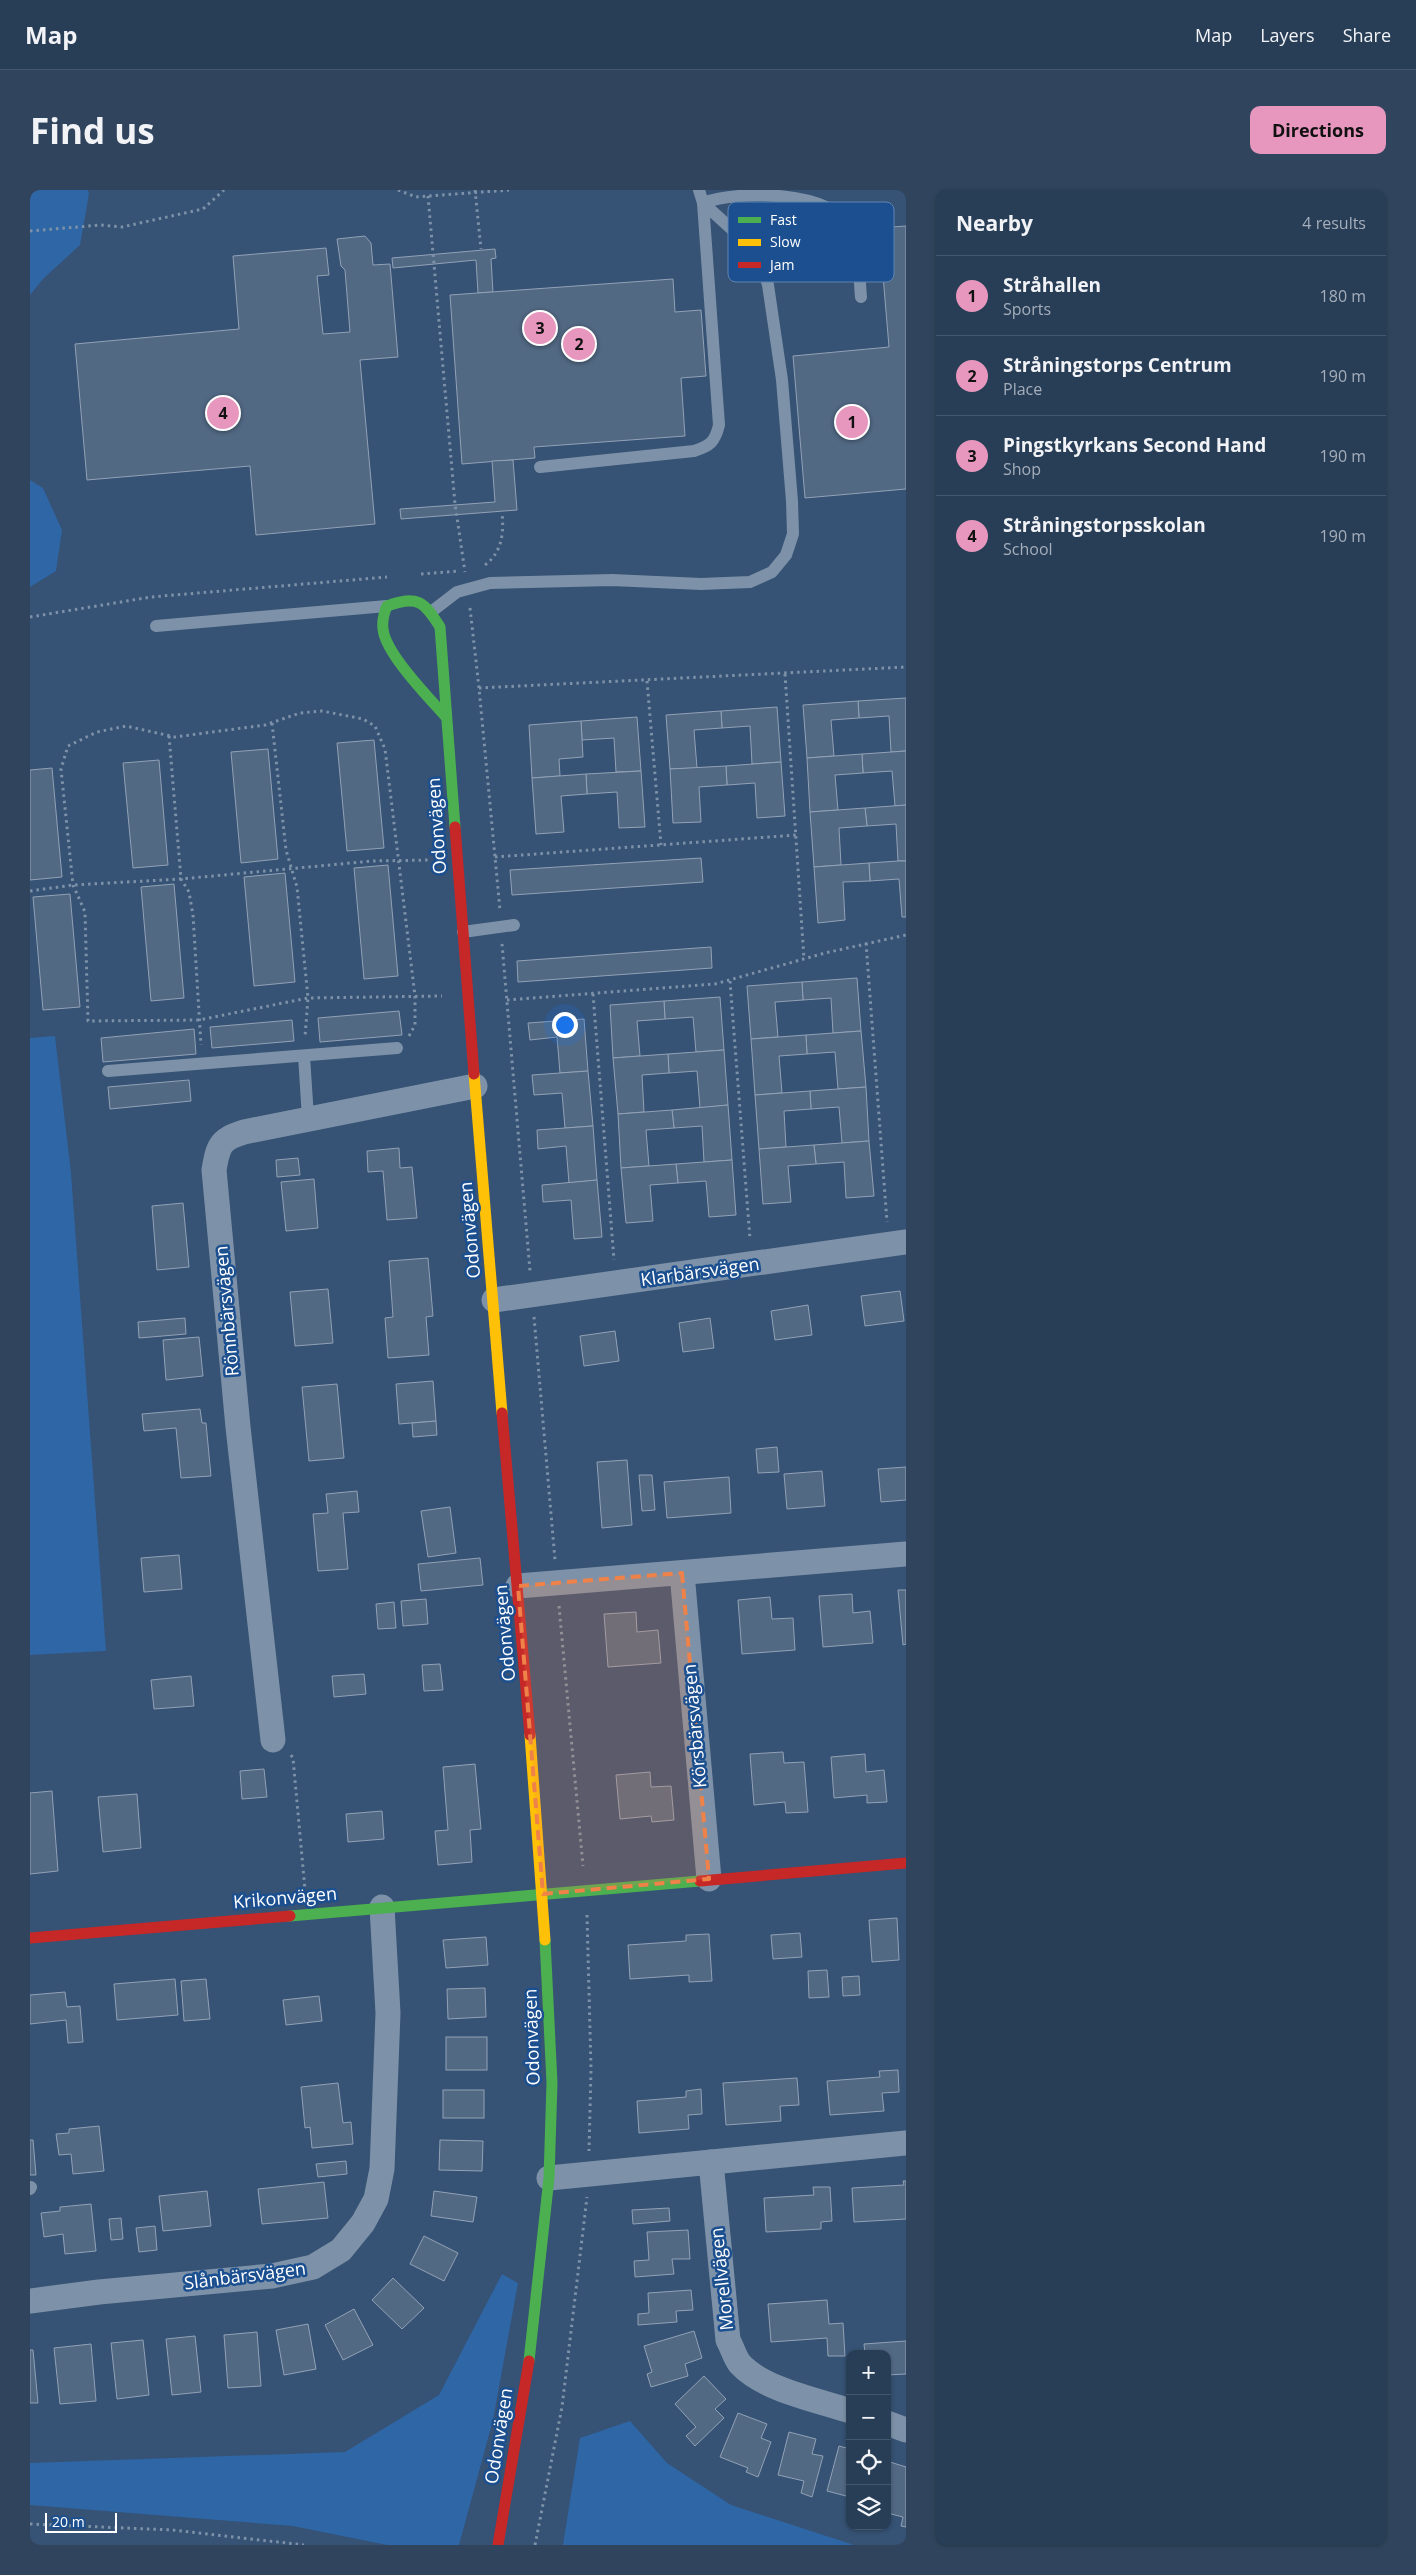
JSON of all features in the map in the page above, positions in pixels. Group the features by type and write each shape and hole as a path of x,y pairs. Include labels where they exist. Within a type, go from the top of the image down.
{"street":[{"path":"431,612 419,600 406,598 387,606 383,616 383,633 391,649 446,717"},
{"name":"Odonvägen","path":"431,612 440,627 475,1086 543,1894 552,2083 549,2178 534,2328 498,2545"},
{"name":"Rönnbärsvägen","path":"273,1740 239,1437 214,1170 217,1149 228,1137 308,1118 475,1086"},
{"name":"Klarbärsvägen","path":"494,1300 898,1243"},
{"path":"518,1586 906,1554"},
{"name":"Körsbärsvägen","path":"682,1573 709,1880"},
{"path":"543,1894 906,1863"},
{"name":"Krikonvägen","path":"30,1938 543,1894"},
{"name":"Slånbärsvägen","path":"30,2301 99,2292 272,2276 313,2268 341,2250 363,2223 376,2199 382,2169 388,2013 382,1907"},
{"path":"549,2178 906,2143"},
{"name":"Morellvägen","path":"711,2162 728,2340 740,2363 759,2378 778,2387 846,2410"},
{"path":"891,2425 906,2430"}],"lane":[{"path":"540,467 694,451 710,445 716,436 719,425 703,203 699,190"},
{"path":"703,203 734,195 780,197 817,202"},
{"path":"703,203 728,226"},
{"path":"431,612 457,592 490,583 612,580 701,584 750,582 772,572 786,555 793,534 782,380 767,282"},
{"path":"859,282 861,297"},
{"path":"156,626 387,606"},
{"path":"463,932 514,924"},
{"path":"108,1071 397,1048"},
{"path":"304,1056 308,1118"}],"path":[{"path":"30,231 101,225 122,227 203,209 224,190"},
{"path":"398,190 406,195 428,196 508,190"},
{"path":"475,191 482,249"},
{"path":"428,196 455,504 464,570"},
{"path":"484,566 495,557 501,539 502,512"},
{"path":"415,574 474,568"},
{"path":"30,617 151,597 396,576"},
{"path":"479,688 906,667"},
{"path":"785,674 804,960"},
{"path":"647,681 661,845"},
{"path":"397,1048 408,1040 415,1025 415,996 385,749 375,726 364,719 344,713 322,711 300,713 272,723 169,736 126,726 97,732 68,746 61,768 73,885 85,912 88,1021 199,1020 308,998 415,996 468,996"},
{"path":"272,723 286,850 297,887 308,998 304,1056"},
{"path":"169,736 181,879 189,892 193,915 202,1064"},
{"path":"495,856 796,835"},
{"path":"30,891 73,885 181,879 372,861 399,862 457,858"},
{"path":"507,1000 679,988 730,981 866,943 906,935"},
{"path":"866,943 898,1243"},
{"path":"730,981 752,1264"},
{"path":"592,994 616,1283"},
{"path":"273,1740 293,1758 306,1914"},
{"path":"30,2524 172,2530 304,2545"}],"highlighted area":[{"path":"682,1573 709,1879 543,1894 518,1586"}],"shaded area":[{"path":"30,190 88,190 89,194 80,245 43,279 30,295"},
{"path":"30,480 43,488 62,530 56,571 30,587"},
{"path":"55,1036 71,1173 106,1651 30,1655 30,1038"},
{"path":"502,2274 518,2283 493,2420 459,2545 387,2545 293,2526 30,2505 30,2463 345,2452 439,2395"},
{"path":"630,2421 667,2463 731,2505 854,2545 563,2545 580,2438"}],"building":[{"path":"906,226 906,489 805,498 793,356 889,347 884,282 894,282 894,227"},
{"path":"365,236 371,243 373,265 390,264 398,357 360,360 375,524 256,535 250,466 87,480 75,344 239,329 233,256 326,248 329,275 317,276 323,334 350,332 345,270 341,266 337,239"},
{"path":"495,249 496,258 491,259 493,292 478,293 476,260 393,268 392,258"},
{"path":"673,279 675,312 701,310 706,376 681,378 685,436 534,447 535,458 462,464 450,295"},
{"path":"513,460 517,510 401,519 400,509 495,502 492,461"},
{"path":"906,698 906,751 891,752 889,716 859,718 858,701"},
{"path":"858,701 859,718 831,720 834,756 807,758 803,705"},
{"path":"777,707 781,762 752,764 750,726 722,728 721,711"},
{"path":"721,711 722,728 694,730 697,768 670,769 666,715"},
{"path":"637,717 641,771 616,772 614,738 582,740 581,721"},
{"path":"581,721 583,757 559,759 560,776 532,778 529,725"},
{"path":"374,740 384,848 347,851 337,743"},
{"path":"268,749 278,859 241,863 231,752"},
{"path":"906,751 906,805 895,806 892,771 863,773 862,754"},
{"path":"862,754 863,773 835,775 838,810 810,812 807,758"},
{"path":"159,760 168,865 133,868 123,763"},
{"path":"781,762 785,816 757,818 755,783 727,785 726,766"},
{"path":"726,766 727,785 699,787 701,822 673,823 670,769"},
{"path":"52,768 62,877 30,880 30,770"},
{"path":"641,771 645,827 619,828 617,792 587,794 586,774"},
{"path":"586,774 587,794 561,796 564,832 536,834 532,778"},
{"path":"906,805 906,861 898,861 896,824 867,826 865,808"},
{"path":"865,808 867,826 839,828 841,865 814,867 810,812"},
{"path":"701,858 703,882 512,895 510,870"},
{"path":"906,861 906,917 902,917 899,879 870,881 869,863"},
{"path":"869,863 870,881 843,882 845,920 818,923 814,867"},
{"path":"388,865 398,976 364,979 354,868"},
{"path":"285,873 295,982 254,986 244,877"},
{"path":"174,884 184,998 151,1001 141,887"},
{"path":"70,894 80,1007 43,1010 33,897"},
{"path":"711,947 712,968 518,982 517,961"},
{"path":"857,978 861,1031 833,1033 831,998 803,1000 802,982"},
{"path":"802,982 803,1000 775,1002 778,1037 751,1039 747,986"},
{"path":"720,997 724,1050 696,1052 693,1017 665,1019 664,1001"},
{"path":"664,1001 665,1019 637,1021 640,1056 613,1058 610,1005"},
{"path":"399,1011 402,1035 320,1042 318,1018"},
{"path":"584,1019 588,1071 560,1073 557,1037 530,1040 528,1023"},
{"path":"292,1020 294,1041 212,1048 210,1027"},
{"path":"194,1029 196,1054 103,1062 101,1038"},
{"path":"861,1031 866,1087 838,1089 835,1052 807,1054 806,1035"},
{"path":"806,1035 807,1054 779,1056 782,1093 755,1095 751,1039"},
{"path":"724,1050 728,1105 700,1108 697,1071 669,1073 668,1054"},
{"path":"668,1054 669,1073 642,1075 644,1112 618,1114 613,1058"},
{"path":"588,1071 593,1126 565,1128 562,1093 534,1095 532,1075"},
{"path":"189,1080 191,1101 110,1109 108,1087"},
{"path":"866,1087 869,1141 842,1143 839,1107 811,1109 810,1091"},
{"path":"810,1091 811,1109 784,1111 786,1147 759,1149 755,1095"},
{"path":"728,1105 732,1160 704,1162 702,1126 674,1128 672,1110"},
{"path":"672,1110 674,1128 646,1130 649,1166 621,1168 618,1114"},
{"path":"593,1126 597,1180 569,1183 566,1146 538,1149 537,1130"},
{"path":"869,1141 874,1196 846,1198 844,1162 816,1164 814,1145"},
{"path":"814,1145 816,1164 788,1166 791,1202 763,1204 759,1149"},
{"path":"399,1148 400,1168 412,1167 417,1218 387,1220 383,1171 368,1172 367,1151"},
{"path":"298,1158 300,1175 277,1177 276,1160"},
{"path":"732,1160 736,1215 709,1217 706,1181 678,1183 676,1164"},
{"path":"676,1164 678,1183 650,1185 653,1221 626,1223 621,1168"},
{"path":"314,1179 318,1228 286,1231 281,1182"},
{"path":"597,1180 602,1237 574,1239 571,1200 543,1202 542,1185"},
{"path":"183,1203 189,1267 157,1270 152,1206"},
{"path":"428,1258 433,1316 426,1317 429,1355 388,1358 385,1318 393,1317 389,1261"},
{"path":"328,1289 333,1343 295,1346 290,1292"},
{"path":"900,1291 904,1321 865,1326 861,1296"},
{"path":"808,1305 812,1335 775,1340 771,1311"},
{"path":"185,1318 186,1334 139,1338 138,1322"},
{"path":"710,1318 714,1348 683,1352 679,1323"},
{"path":"615,1331 619,1361 584,1366 580,1336"},
{"path":"199,1337 203,1376 166,1380 163,1340"},
{"path":"433,1381 436,1421 399,1424 396,1384"},
{"path":"337,1384 344,1458 309,1461 302,1387"},
{"path":"200,1409 202,1423 206,1423 211,1476 181,1478 176,1428 144,1431 142,1414"},
{"path":"436,1421 437,1435 413,1437 412,1423"},
{"path":"777,1447 779,1472 758,1473 756,1449"},
{"path":"627,1460 632,1525 602,1528 597,1462"},
{"path":"906,1467 906,1500 881,1502 878,1469"},
{"path":"822,1471 825,1506 787,1509 784,1474"},
{"path":"639,1475 652,1475 655,1510 642,1511"},
{"path":"729,1477 731,1513 667,1518 664,1482"},
{"path":"357,1491 359,1512 343,1513 348,1569 318,1571 313,1514 328,1513 326,1494"},
{"path":"450,1507 456,1553 428,1557 421,1511"},
{"path":"179,1555 182,1589 144,1592 141,1558"},
{"path":"480,1558 483,1585 421,1591 418,1564"},
{"path":"898,1590 906,1590 906,1644 903,1645"},
{"path":"852,1594 853,1613 870,1611 873,1643 823,1647 819,1596"},
{"path":"770,1597 772,1619 793,1618 795,1650 742,1654 738,1600"},
{"path":"426,1599 428,1624 403,1626 401,1601"},
{"path":"394,1602 396,1628 378,1629 376,1604"},
{"path":"636,1612 637,1632 658,1630 661,1663 608,1667 604,1614"},
{"path":"440,1664 443,1690 424,1691 422,1665"},
{"path":"364,1674 366,1694 334,1697 332,1676"},
{"path":"191,1676 194,1706 154,1709 151,1680"},
{"path":"783,1752 784,1763 804,1762 808,1812 786,1813 785,1802 754,1805 750,1754"},
{"path":"865,1754 866,1772 884,1770 887,1802 867,1803 867,1795 834,1798 831,1757"},
{"path":"475,1764 481,1829 470,1830 472,1862 438,1865 435,1831 448,1830 443,1767"},
{"path":"264,1769 267,1797 242,1799 240,1771"},
{"path":"650,1772 651,1787 671,1786 674,1820 652,1822 651,1816 620,1819 616,1775"},
{"path":"52,1791 58,1871 30,1874 30,1793"},
{"path":"137,1794 141,1848 103,1852 98,1797"},
{"path":"382,1811 384,1839 348,1842 346,1814"},
{"path":"897,1918 899,1960 872,1962 869,1920"},
{"path":"800,1933 802,1957 773,1959 771,1935"},
{"path":"709,1934 712,1981 689,1982 689,1975 630,1979 628,1945 686,1941 686,1935"},
{"path":"486,1937 488,1965 446,1968 443,1940"},
{"path":"827,1970 829,1997 809,1998 808,1971"},
{"path":"859,1976 860,1995 843,1996 842,1977"},
{"path":"175,1979 178,2015 117,2020 114,1984"},
{"path":"206,1979 210,2019 184,2021 181,1981"},
{"path":"485,1988 486,2017 448,2019 447,1989"},
{"path":"65,1992 67,2007 80,2006 83,2042 68,2043 66,2020 30,2024 30,1995"},
{"path":"319,1996 322,2021 286,2025 283,2000"},
{"path":"446,2037 487,2037 487,2070 446,2070"},
{"path":"898,2070 899,2092 882,2093 884,2111 830,2115 827,2081 880,2077 879,2071"},
{"path":"797,2078 799,2105 780,2106 781,2121 726,2125 723,2083"},
{"path":"338,2083 343,2123 351,2122 353,2144 312,2148 310,2127 305,2128 301,2087"},
{"path":"701,2089 702,2114 688,2115 689,2129 639,2133 637,2101 686,2097 686,2091"},
{"path":"443,2090 484,2090 484,2118 443,2118"},
{"path":"99,2126 104,2171 73,2174 71,2154 59,2155 56,2134 69,2133 69,2129"},
{"path":"30,2140 33,2140 36,2175 30,2175"},
{"path":"440,2140 483,2141 482,2171 439,2170"},
{"path":"346,2161 347,2174 318,2177 316,2164"},
{"path":"903,2181 906,2181 906,2219 854,2222 852,2188 904,2185"},
{"path":"324,2182 328,2218 262,2224 258,2189"},
{"path":"813,2187 830,2187 832,2221 821,2222 821,2229 766,2232 764,2198 814,2195"},
{"path":"207,2191 211,2226 163,2231 159,2196"},
{"path":"434,2191 477,2197 473,2222 431,2216"},
{"path":"91,2204 96,2251 65,2254 63,2234 44,2237 41,2213 60,2211 60,2207"},
{"path":"669,2208 670,2221 633,2224 632,2210"},
{"path":"121,2218 123,2239 111,2240 109,2219"},
{"path":"155,2226 157,2250 139,2252 136,2228"},
{"path":"688,2230 690,2259 672,2259 674,2274 635,2277 634,2261 649,2260 647,2232"},
{"path":"424,2236 458,2253 444,2281 410,2264"},
{"path":"393,2278 424,2308 402,2329 372,2300"},
{"path":"691,2290 693,2310 676,2311 677,2322 638,2325 638,2314 649,2313 648,2293"},
{"path":"827,2300 829,2324 843,2323 845,2356 828,2356 827,2338 771,2342 768,2304"},
{"path":"354,2309 373,2345 343,2360 325,2325"},
{"path":"308,2324 316,2369 284,2375 276,2330"},
{"path":"694,2331 702,2358 685,2364 688,2376 651,2387 647,2374 652,2372 644,2346"},
{"path":"257,2332 261,2386 228,2388 224,2335"},
{"path":"195,2336 201,2392 172,2395 166,2339"},
{"path":"143,2340 149,2395 117,2399 111,2343"},
{"path":"906,2341 906,2374 891,2375 891,2350 865,2350 864,2344"},
{"path":"91,2344 96,2401 60,2404 54,2348"},
{"path":"30,2350 33,2350 38,2403 30,2403"},
{"path":"704,2376 726,2399 715,2409 724,2418 695,2446 686,2436 696,2427 675,2404"},
{"path":"738,2413 767,2424 761,2438 771,2442 758,2477 746,2472 748,2468 720,2457"},
{"path":"789,2432 816,2439 812,2454 823,2456 812,2497 801,2493 804,2481 778,2475"},
{"path":"839,2446 846,2448 846,2496 827,2491"},
{"path":"891,2462 906,2467 906,2527 901,2526 903,2517 891,2514"}],"traffic: fast":[{"path":"446,717 409,675 391,650 383,629 387,606 406,601 419,603 429,611 440,627 455,827"},
{"path":"290,1916 700,1881"},
{"path":"529,2361 549,2178 552,2083 545,1940"}],"traffic: slow":[{"path":"474,1074 502,1413"},
{"path":"530,1735 545,1940"}],"traffic: jam":[{"path":"455,827 474,1074"},
{"path":"502,1413 530,1735"},
{"path":"700,1881 906,1863"},
{"path":"30,1938 290,1916"},
{"path":"498,2545 529,2361"}],"place":[{"name":"Pingstkyrkans Second Hand","path":"540,328"},
{"name":"Stråningstorps Centrum","path":"579,344"},
{"name":"Stråningstorpsskolan","path":"223,413"},
{"name":"Stråhallen","path":"852,422"}]}
